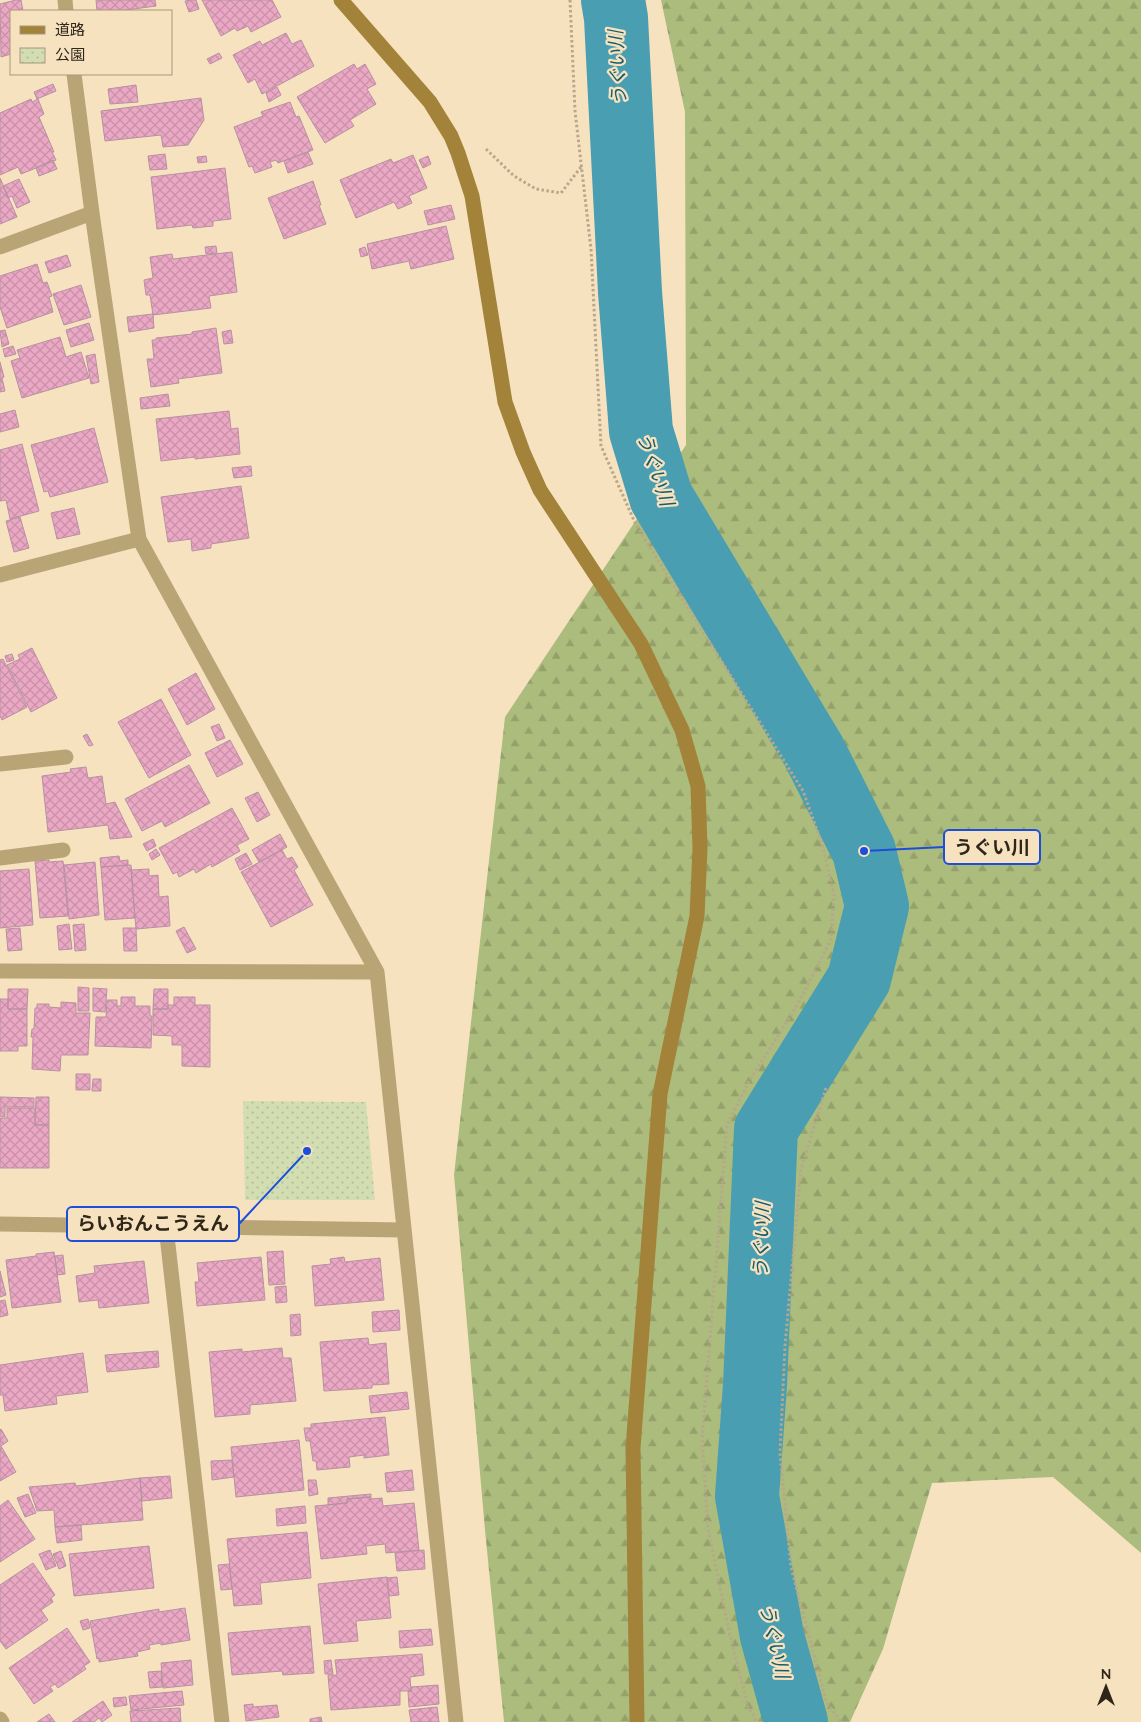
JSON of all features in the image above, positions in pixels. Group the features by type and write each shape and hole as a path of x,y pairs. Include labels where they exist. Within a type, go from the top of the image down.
{"street":[{"path":"341,0 430,102 451,136 472,196 505,402 523,452 540,490 641,644 682,730 698,786 700,849 697,916 660,1094 634,1438 637,1722"},
{"path":"74,75 92,213 140,540 377,972 456,1722"},
{"path":"0,247 92,213"},
{"path":"0,575 140,540"},
{"path":"0,764 66,757"},
{"path":"0,858 63,850"},
{"path":"0,970 377,972"},
{"path":"0,1224 404,1230"},
{"path":"166,1227 222,1722"}],"path":[{"path":"451,136 474,136 514,176 536,189 561,194 582,166"},
{"path":"826,1088 801,1169 785,1346 780,1453 792,1568 826,1701 841,1722"}],"green space":[{"path":"661,0 1141,0 1141,1553 1053,1477 932,1483 883,1649 850,1722 504,1722 454,1175 505,717 686,445 685,112"},
{"path":"243,1101 366,1102 375,1200 245,1200"}],"building":[{"path":"21,0 23,10 10,10 10,54 1,57 0,4"},
{"path":"96,0 155,0 156,6 126,10 97,10"},
{"path":"196,0 199,9 189,12 185,1"},
{"path":"202,0 272,0 281,17 251,32 248,26 237,31 235,28 221,36"},
{"path":"286,33 292,44 301,40 314,66 262,94 255,79 248,83 233,55 260,41 262,45"},
{"path":"219,53 222,58 210,64 207,59"},
{"path":"354,64 357,69 365,64 376,84 367,89 376,104 350,120 354,126 325,143 297,97"},
{"path":"53,84 56,91 37,99 34,92"},
{"path":"136,85 138,102 110,104 108,89"},
{"path":"277,87 281,95 269,102 266,93"},
{"path":"201,98 204,120 188,145 163,147 161,135 105,141 101,111"},
{"path":"31,99 32,102 38,99 44,114 39,117 56,160 21,174 18,167 0,175 0,113"},
{"path":"290,102 296,117 299,116 313,150 278,163 276,160 270,162 272,167 255,173 252,166 249,167 234,127 263,116 261,112"},
{"path":"308,152 313,164 288,173 284,161"},
{"path":"165,154 167,169 150,170 148,156"},
{"path":"413,155 427,188 409,196 412,203 398,209 394,202 356,218 340,180 391,159 393,163"},
{"path":"206,156 207,162 198,163 197,157"},
{"path":"428,156 431,164 423,168 419,160"},
{"path":"53,160 57,169 39,176 36,168"},
{"path":"225,168 231,219 213,221 213,226 193,228 192,225 157,229 151,177"},
{"path":"0,178 17,217 0,224"},
{"path":"19,179 30,202 17,208 12,196 8,198 3,186"},
{"path":"313,181 326,224 284,239 268,198"},
{"path":"451,205 455,219 428,225 424,211"},
{"path":"446,226 454,259 411,269 409,261 372,269 367,244"},
{"path":"216,246 217,253 206,254 205,247"},
{"path":"365,247 368,255 361,257 359,249"},
{"path":"232,252 237,292 209,296 211,308 153,315 150,295 146,295 144,280 153,278 150,257 172,254 173,259"},
{"path":"67,255 71,266 49,273 45,262"},
{"path":"37,264 43,283 47,282 52,296 49,297 53,312 7,328 0,307 0,276"},
{"path":"81,285 91,317 64,325 53,294"},
{"path":"153,314 154,328 129,332 127,317"},
{"path":"89,323 94,340 71,347 66,330"},
{"path":"216,328 222,373 178,379 179,383 151,387 147,359 154,359 152,340"},
{"path":"5,330 9,344 2,347 0,331"},
{"path":"231,330 233,343 224,344 222,332"},
{"path":"60,337 66,357 81,352 89,378 22,398 11,361 20,358 17,350"},
{"path":"13,346 16,354 5,357 3,349"},
{"path":"95,354 99,382 91,384 86,356"},
{"path":"0,362 5,391 0,392"},
{"path":"168,394 170,406 141,409 140,398"},
{"path":"15,410 19,427 0,432 0,414"},
{"path":"229,411 231,429 238,428 240,454 161,461 156,419"},
{"path":"94,428 108,482 50,497 48,491 44,492 31,445"},
{"path":"22,444 39,511 10,519 6,500 0,501 0,450"},
{"path":"251,466 252,476 234,478 232,468"},
{"path":"241,486 249,538 211,544 211,548 192,551 191,539 168,542 161,497"},
{"path":"74,508 80,534 57,539 51,513"},
{"path":"20,517 29,548 14,552 6,521"},
{"path":"32,648 57,698 31,712 7,665 20,659 18,655"},
{"path":"12,654 14,660 7,662 5,656"},
{"path":"3,659 27,707 2,720 0,716 0,660"},
{"path":"196,673 215,709 187,725 168,689"},
{"path":"161,699 191,755 149,778 118,722"},
{"path":"219,724 225,738 217,741 211,727"},
{"path":"87,734 93,745 89,746 83,736"},
{"path":"230,740 243,764 217,777 205,753"},
{"path":"189,765 210,803 165,827 162,821 142,831 125,799"},
{"path":"86,767 88,778 102,776 106,804 115,802 132,837 110,839 108,825 48,832 42,776 71,772 70,769"},
{"path":"258,792 270,815 257,822 245,798"},
{"path":"232,808 249,839 237,845 240,851 212,867 211,864 196,873 194,869 179,877 177,872 173,874 159,848"},
{"path":"280,834 287,847 259,862 252,850"},
{"path":"153,839 156,846 147,851 143,844"},
{"path":"156,849 160,855 152,860 149,854"},
{"path":"282,850 287,859 292,857 298,867 294,870 313,905 271,927 241,872"},
{"path":"246,853 252,864 240,870 235,859"},
{"path":"119,856 120,861 128,860 128,865 101,867 100,858"},
{"path":"49,860 49,862 63,861 68,916 40,918 35,861"},
{"path":"95,862 99,915 69,919 64,865"},
{"path":"131,865 135,918 105,920 101,867"},
{"path":"29,869 33,925 0,928 0,871"},
{"path":"149,869 149,876 158,875 159,897 168,896 170,926 136,929 131,870"},
{"path":"69,924 72,949 59,950 57,926"},
{"path":"84,924 86,950 75,951 73,925"},
{"path":"184,927 196,949 187,953 176,931"},
{"path":"20,928 22,950 8,951 6,929"},
{"path":"123,928 136,928 137,951 124,951"},
{"path":"78,987 89,988 89,1011 78,1011"},
{"path":"93,988 107,989 105,1012 93,1011"},
{"path":"8,989 28,989 27,1009 8,1009"},
{"path":"154,989 168,989 168,1009 153,1009"},
{"path":"121,997 135,997 135,1006 150,1006 150,1016 152,1016 151,1048 95,1046 96,1017 106,1017 107,1000 117,1000 117,1006 121,1006"},
{"path":"174,997 195,997 195,1005 210,1005 210,1067 182,1066 182,1045 172,1045 172,1036 153,1035 153,1009 168,1009 168,1005 174,1005"},
{"path":"0,999 8,999 8,1009 27,1009 27,1046 18,1046 18,1051 0,1051"},
{"path":"61,1002 76,1003 76,1013 90,1013 88,1055 61,1055 60,1071 32,1069 33,1037 31,1037 32,1029 34,1029 35,1008 37,1008 37,1004 49,1004 49,1007 61,1008"},
{"path":"76,1074 90,1074 90,1090 76,1090"},
{"path":"93,1079 101,1079 101,1091 92,1091"},
{"path":"0,1097 34,1098 34,1107 5,1107 5,1117 0,1116"},
{"path":"36,1097 49,1097 49,1125 35,1125"},
{"path":"7,1108 35,1108 35,1125 49,1125 49,1168 0,1168 0,1118 7,1118"},
{"path":"283,1251 285,1284 269,1285 267,1252"},
{"path":"54,1252 61,1302 12,1308 6,1260"},
{"path":"63,1255 65,1274 57,1275 55,1256"},
{"path":"261,1257 265,1300 197,1306 195,1282 199,1282 197,1263"},
{"path":"344,1257 345,1262 380,1258 384,1300 315,1306 312,1266 331,1264 330,1259"},
{"path":"144,1261 149,1303 99,1308 98,1300 79,1302 76,1276 95,1273 94,1266"},
{"path":"0,1271 6,1295 0,1297"},
{"path":"286,1286 287,1302 276,1303 275,1287"},
{"path":"5,1300 8,1315 0,1317 0,1301"},
{"path":"399,1310 400,1330 373,1332 372,1312"},
{"path":"300,1314 301,1335 291,1336 290,1315"},
{"path":"368,1338 369,1345 386,1343 389,1384 372,1385 372,1388 324,1391 320,1342"},
{"path":"282,1348 283,1358 291,1358 296,1401 250,1405 250,1414 215,1417 209,1352 242,1349 242,1352"},
{"path":"158,1351 159,1367 107,1372 105,1355"},
{"path":"83,1353 88,1392 56,1396 57,1404 5,1411 3,1395 0,1395 0,1365"},
{"path":"407,1392 409,1409 371,1413 369,1396"},
{"path":"385,1417 389,1455 364,1458 364,1455 349,1457 350,1467 317,1470 316,1461 313,1461 310,1441 306,1441 304,1428 311,1428 311,1424"},
{"path":"0,1430 8,1441 1,1446 16,1472 0,1481"},
{"path":"299,1440 304,1490 236,1497 231,1447"},
{"path":"232,1460 234,1477 212,1480 211,1461"},
{"path":"412,1470 414,1490 387,1492 385,1473"},
{"path":"170,1476 172,1498 142,1501 140,1478"},
{"path":"140,1478 143,1520 55,1527 54,1510 37,1511 29,1487 75,1483 76,1486"},
{"path":"308,1480 316,1480 318,1494 309,1496"},
{"path":"28,1494 36,1513 25,1517 17,1498"},
{"path":"371,1494 371,1497 347,1499 347,1503 328,1505 328,1498"},
{"path":"371,1497 371,1499 382,1498 383,1506 414,1503 419,1550 386,1553 385,1544 366,1546 367,1554 321,1559 315,1506 347,1503 347,1499"},
{"path":"8,1500 35,1539 0,1562 0,1506"},
{"path":"305,1506 306,1523 277,1526 276,1509"},
{"path":"81,1525 82,1540 57,1543 55,1527"},
{"path":"307,1532 311,1578 260,1583 262,1604 234,1606 227,1539"},
{"path":"149,1546 154,1588 74,1596 69,1554"},
{"path":"50,1550 56,1566 46,1570 39,1554"},
{"path":"424,1550 425,1569 397,1571 395,1553"},
{"path":"61,1551 66,1566 59,1569 53,1554"},
{"path":"33,1563 55,1595 51,1598 53,1602 41,1610 48,1620 6,1649 0,1641 0,1585"},
{"path":"229,1564 232,1589 221,1590 218,1565"},
{"path":"387,1577 391,1618 356,1621 358,1641 324,1644 318,1584"},
{"path":"397,1577 399,1595 389,1596 387,1578"},
{"path":"185,1608 190,1640 149,1645 150,1649 137,1652 138,1656 99,1662 99,1658 97,1659 90,1621 159,1609 159,1612"},
{"path":"88,1619 90,1628 83,1630 80,1621"},
{"path":"310,1626 314,1673 283,1675 282,1671 232,1675 228,1633"},
{"path":"67,1628 90,1662 84,1666 86,1669 58,1688 55,1684 50,1687 53,1691 34,1704 9,1668"},
{"path":"431,1629 433,1645 400,1648 399,1631"},
{"path":"422,1654 424,1675 410,1677 411,1691 400,1691 400,1705 331,1710 328,1675 337,1675 335,1660"},
{"path":"191,1660 193,1685 163,1688 161,1663"},
{"path":"331,1660 333,1674 325,1674 324,1661"},
{"path":"161,1671 162,1687 150,1688 148,1672"},
{"path":"438,1685 439,1704 409,1707 408,1691 411,1691 411,1687"},
{"path":"182,1691 184,1705 131,1710 129,1696"},
{"path":"126,1697 127,1705 114,1707 113,1698"},
{"path":"103,1701 112,1715 102,1722 99,1718 94,1722 72,1722"},
{"path":"253,1704 253,1707 277,1705 279,1717 246,1721 244,1705"},
{"path":"437,1707 439,1722 411,1722 409,1710"},
{"path":"180,1708 181,1722 131,1722 130,1711"},
{"path":"49,1714 55,1722 37,1722"},
{"path":"321,1717 322,1722 310,1722 310,1719"}],"waterway":[{"name":"うぐい川","path":"613,0 616,18 630,292 641,431 661,497 814,752 864,851 877,906 859,979 766,1129 755,1385 747,1496 772,1636 796,1722"}],"place":[{"name":"うぐい川","path":"864,851"},
{"name":"らいおんこうえん","path":"307,1151"}]}
